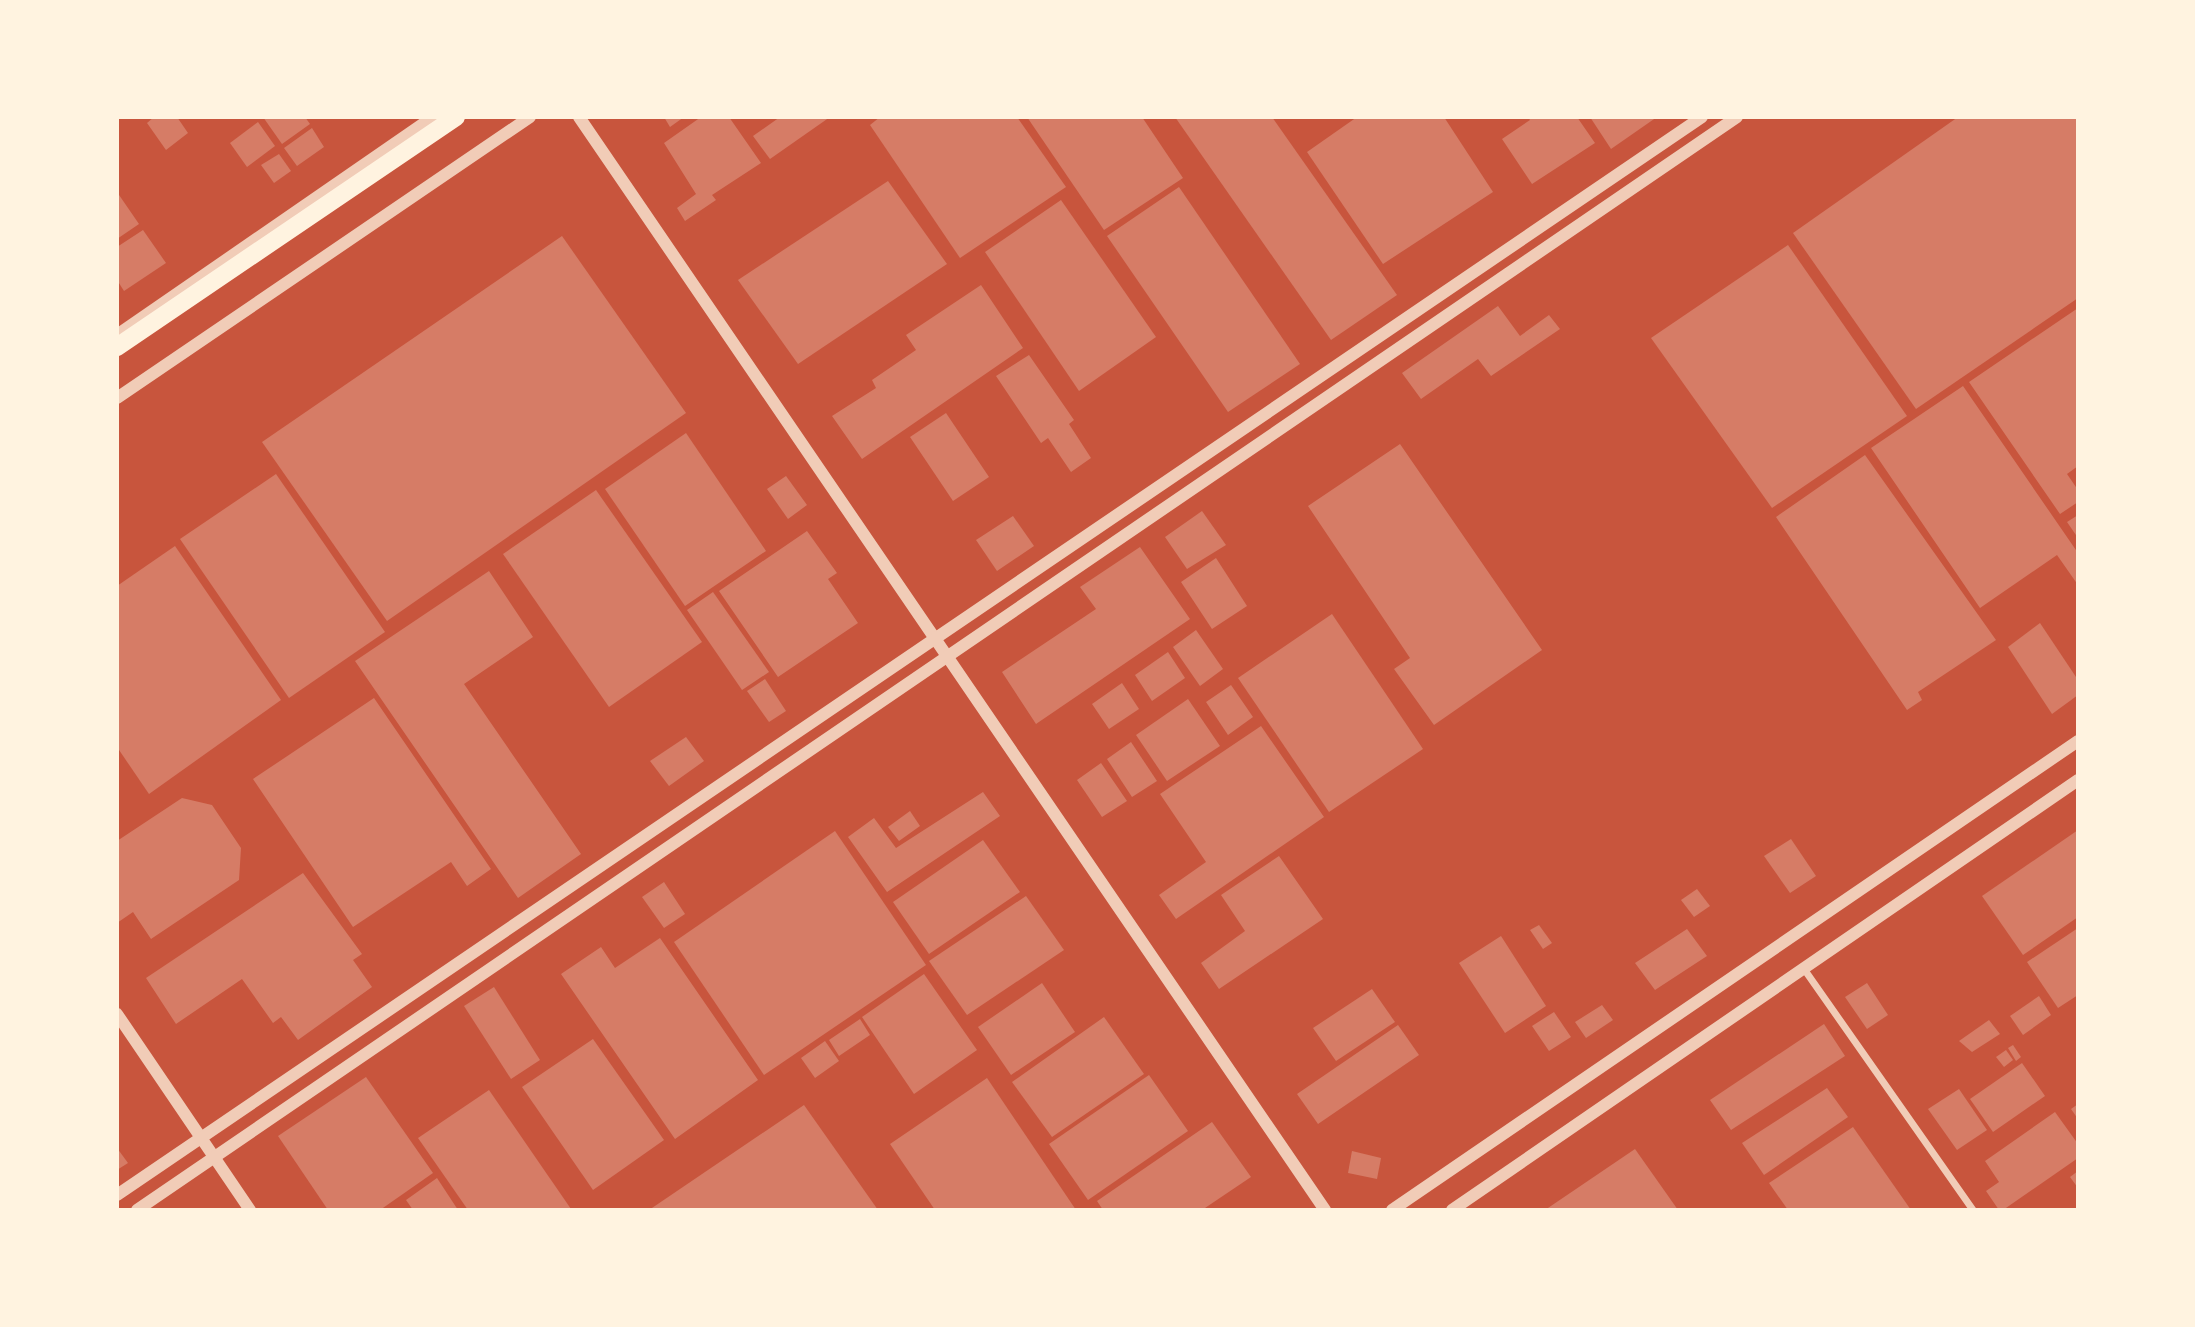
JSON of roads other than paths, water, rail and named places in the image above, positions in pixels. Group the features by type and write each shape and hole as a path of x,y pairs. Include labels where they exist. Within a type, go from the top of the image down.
{"highway":[{"path":"117,337 444,117"},
{"path":"117,347 456,117"}],"street":[{"path":"117,337 433,117"},
{"path":"117,398 530,117"},
{"path":"579,117 1325,1210"},
{"path":"117,1195 1702,117"},
{"path":"137,1210 1737,117"},
{"path":"1392,1210 2078,741"},
{"path":"1451,1210 2078,780"},
{"path":"1804,969 1973,1210"},
{"path":"117,1014 250,1210"}]}
